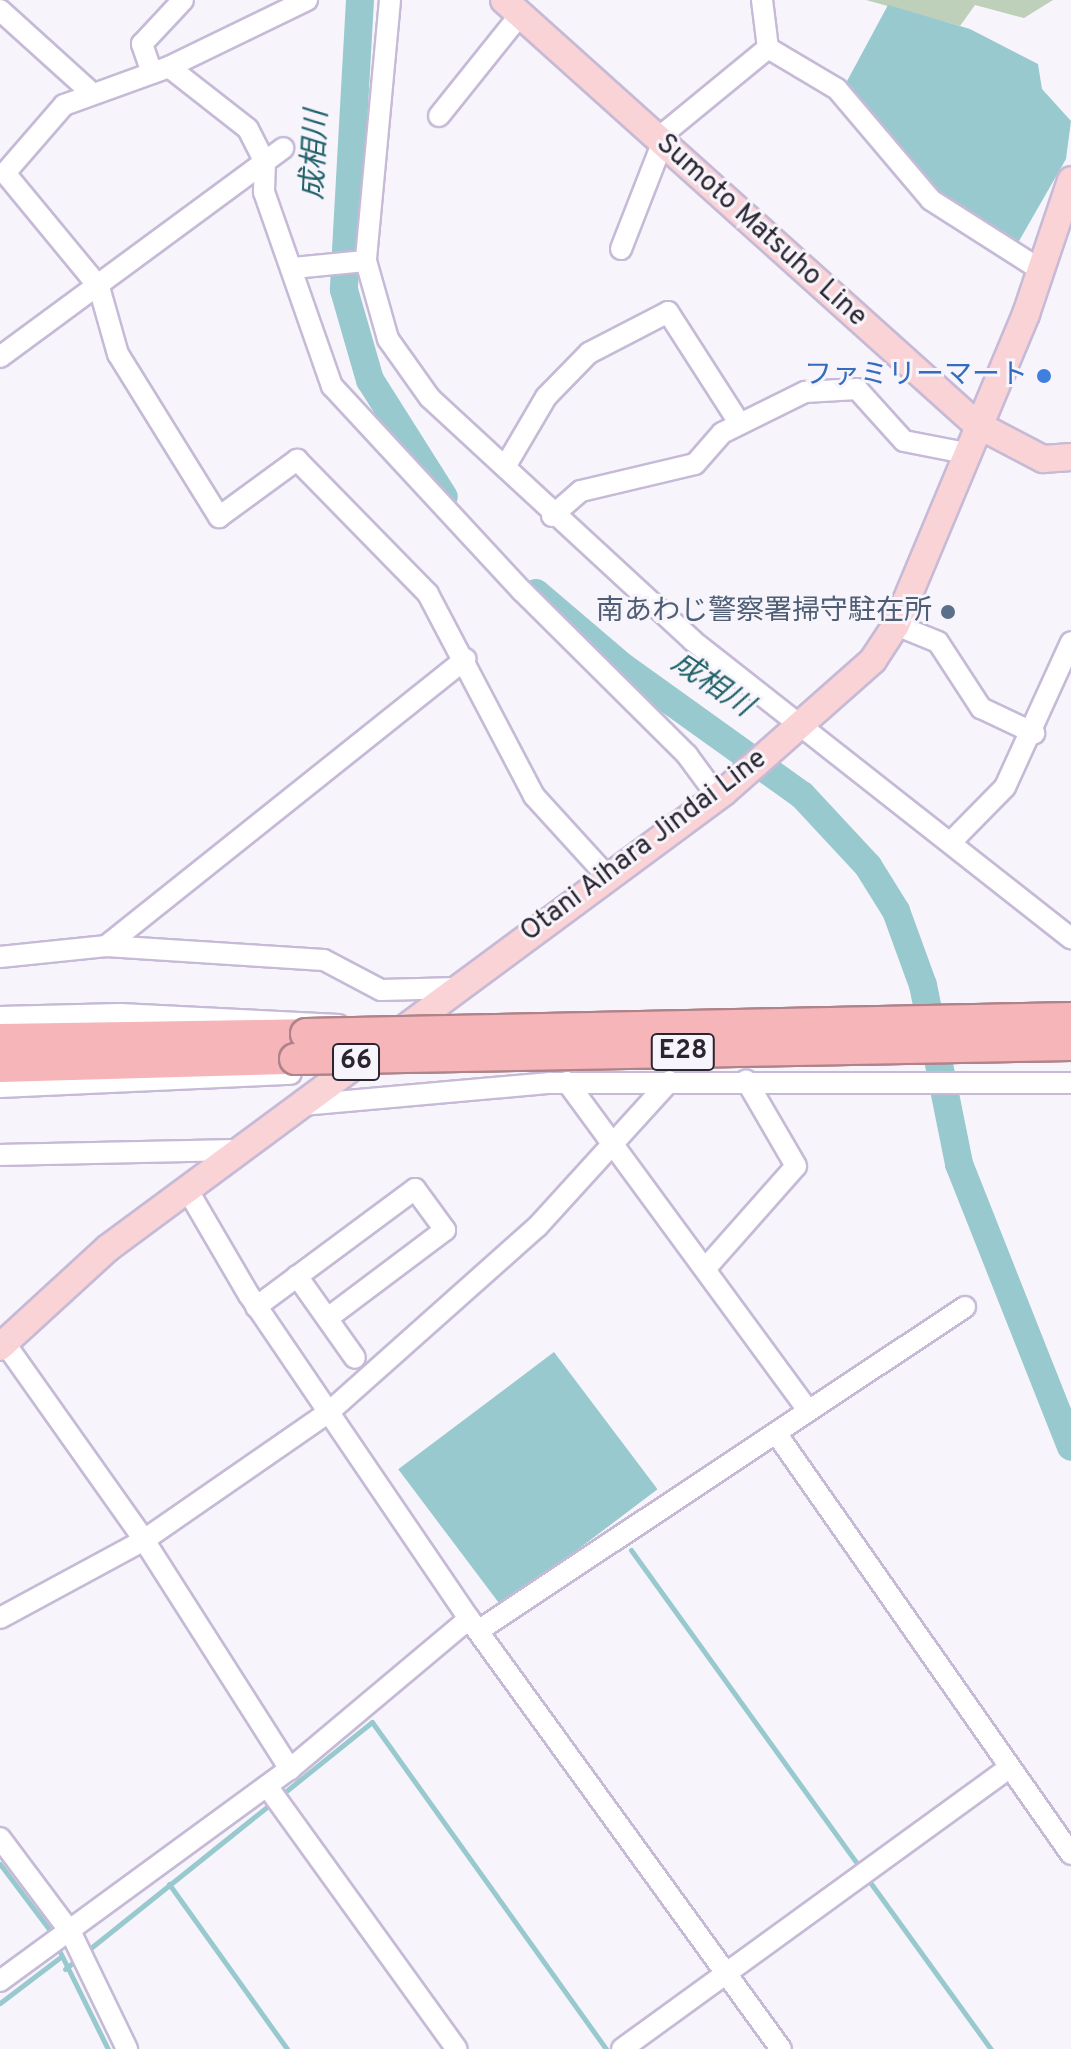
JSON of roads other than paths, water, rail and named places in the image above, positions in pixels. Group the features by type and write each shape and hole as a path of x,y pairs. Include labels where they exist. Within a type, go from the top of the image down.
{"highway":[{"name":"E28","path":"0,1067 301,1046 366,1031 1071,1018"},
{"name":"E28","path":"0,1039 301,1046 1071,1045"}],"main road":[{"name":"Sumoto Matsuho Line","path":"512,8 976,424 1028,454 1071,457"},
{"name":"Otani Aihara Jindai Line","path":"2,1345 98,1257 294,1106 721,794 873,660 896,625 1041,270 1071,180"}],"street":[{"path":"183,0 142,44 161,70 248,129 265,162 264,192 332,386 522,591 687,755 721,794"},
{"path":"307,0 161,70 64,105 5,173 99,287 118,354 219,517 297,460 428,594 466,659 534,796 607,876"},
{"path":"390,0 366,261 388,339 430,398 505,467 552,516 797,730 953,840 1071,938"},
{"path":"762,0 768,48"},
{"path":"439,116 512,8"},
{"path":"0,10 93,94"},
{"path":"621,249 661,142 768,48"},
{"path":"768,48 837,89 931,200 1041,270"},
{"path":"0,357 99,287 283,148"},
{"path":"293,268 366,261"},
{"path":"505,467 546,397 589,353 668,312 740,424"},
{"path":"552,516 581,491 695,464 740,424 805,392 857,389 904,441 965,453"},
{"path":"896,625 938,642 981,708 1034,733"},
{"path":"953,840 1005,787 1034,733 1070,647"},
{"path":"106,946 243,844 466,659"},
{"path":"0,957 106,946 324,960 381,990 458,988"},
{"path":"0,1017 301,1046"},
{"path":"0,1087 301,1046"},
{"path":"705,1269 796,1166 746,1080"},
{"path":"0,1618 144,1540 329,1412 537,1227 670,1081"},
{"path":"294,1106 567,1082 1071,1083"},
{"path":"567,1082 809,1411"},
{"path":"0,1155 238,1150"},
{"path":"187,1189 256,1307 474,1625 781,2049"},
{"path":"256,1307 415,1189 445,1230 328,1318"},
{"path":"297,1276 355,1358"},
{"path":"0,1981 71,1933 290,1769 474,1625 776,1433 965,1307"},
{"path":"2,1345 144,1540 290,1769"},
{"path":"776,1433 1071,1854"},
{"path":"622,2049 1001,1774"},
{"path":"267,1786 457,2049"},
{"path":"0,1838 71,1933 127,2049"}],"water":[{"path":"888,5 970,29 1038,64 1042,89 1071,121 1066,159 1015,248 940,196 846,83"},
{"path":"554,1352 658,1489 502,1607 398,1469"}],"waterway":[{"name":"成相川","path":"360,0 344,290 370,380 444,497"},
{"name":"成相川","path":"536,593 623,667 802,795 868,866 896,911 923,985 959,1164 1071,1447"},
{"path":"631,1550 862,1870"},
{"path":"280,1796 372,1722 606,2049"},
{"path":"87,1951 273,1802"},
{"path":"0,1864 55,1937"},
{"path":"867,1878 991,2049"},
{"path":"169,1884 287,2049"},
{"path":"57,1946 108,2049"},
{"path":"0,2003 59,1958"},
{"path":"65,1969 76,1960"}],"place":[{"name":"ファミリーマート","path":"1044,376"},
{"name":"南あわじ警察署掃守駐在所","path":"948,612"}]}
